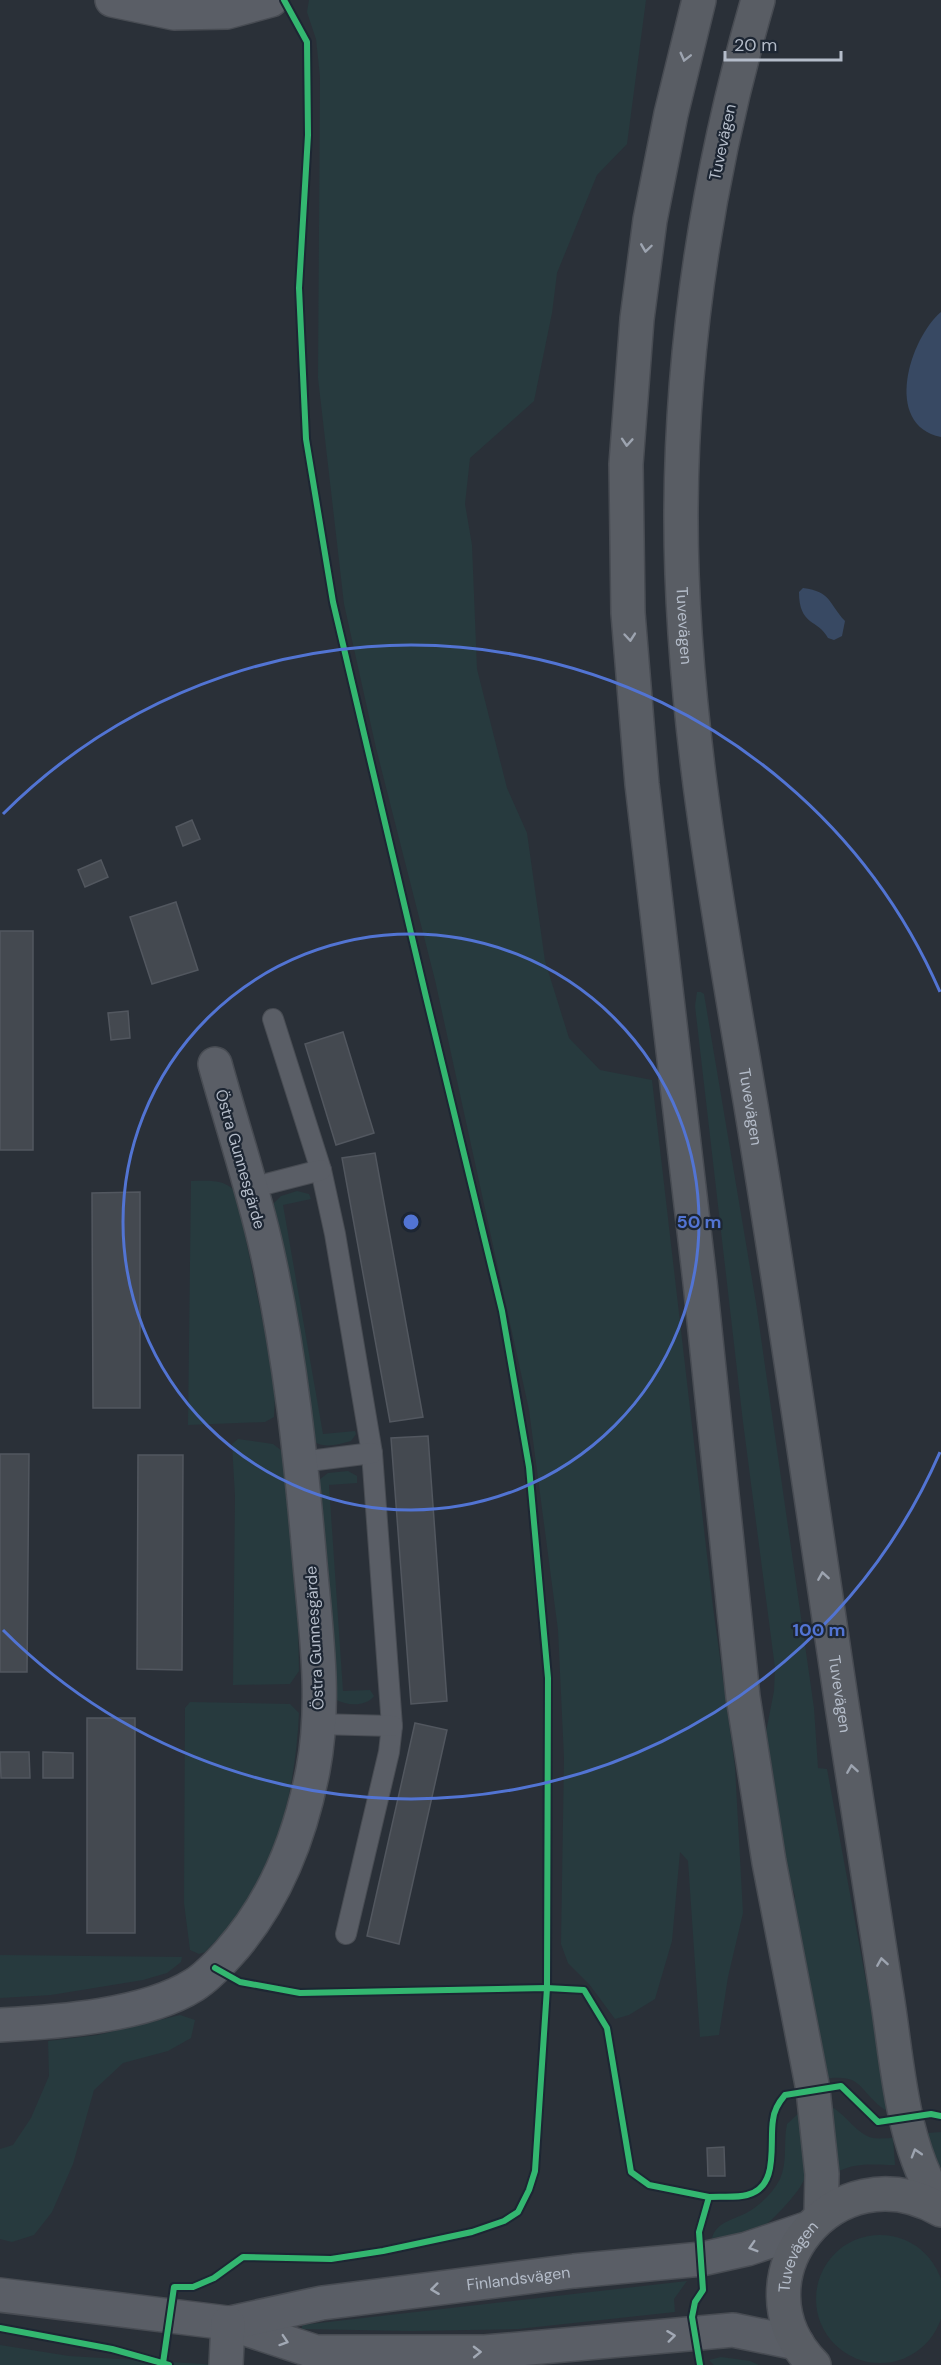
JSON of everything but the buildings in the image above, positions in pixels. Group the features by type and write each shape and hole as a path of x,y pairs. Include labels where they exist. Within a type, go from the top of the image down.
{"main road":[{"name":"Tuvevägen","path":"699,0 670,114 652,210 637,319 626,464 628,613 642,784 700,1282 743,1697 769,1862 813,2090 822,2174 814,2222"},
{"name":"Tuvevägen","path":"758,0 740,60 713,186 693,317 681,509 687,666 698,771 777,1263 904,2106 922,2171 941,2208"},
{"name":"Tuvevägen","path":"805,2354 789,2325 784,2305 784,2284 797,2245 814,2222 854,2198 873,2194 911,2197 941,2208"}],"street":[{"path":"112,0 174,13 227,12 271,0"},
{"name":"Östra Gunnesgärde","path":"0,2025 85,2017 167,1999 195,1985 215,1968 243,1937 267,1903 287,1862 314,1768 318,1692 315,1618 298,1432 267,1252 215,1064"},
{"name":"Finlandsvägen","path":"228,2323 322,2304 574,2271 702,2259 747,2249 814,2222"},
{"name":"Finlandsvägen","path":"0,2295 228,2323 316,2352 485,2352 733,2330 805,2354"},
{"path":"226,2365 228,2323"}],"lane":[{"path":"273,1019 321,1170 335,1234 372,1453 392,1726 389,1752 346,1934"},
{"path":"251,1188 321,1170"},
{"path":"301,1462 372,1453"},
{"path":"317,1724 392,1726"}],"green space":[{"path":"309,0 646,0 627,144 597,175 557,273 552,313 534,401 470,458 465,504 472,545 477,669 507,788 527,833 545,961 569,1038 600,1070 652,1080 713,1607 735,1767 743,1913 728,1977 719,2035 700,2037 688,1861 680,1852 672,1941 655,1999 629,2015 615,2019 589,1984 568,1963 561,1944 564,1758 558,1630 529,1410 435,980 376,748 344,604 318,378 320,77 316,39 307,12"},
{"path":"697,992 704,994 756,1303 814,1708 818,1768 827,1769 887,2095 885,2110 853,2081 846,2078 824,2079 789,1905 794,1902 795,1896 778,1847 764,1742 774,1691 775,1668 743,1422 695,1006"},
{"path":"191,1181 223,1183 229,1186 237,1196 265,1333 275,1395 274,1417 265,1422 188,1425"},
{"path":"297,1191 309,1194 311,1199 283,1205 323,1434 355,1431 356,1434 351,1441 333,1445 315,1442 272,1205 281,1196"},
{"path":"238,1439 273,1444 282,1451 292,1529 298,1625 299,1671 290,1684 233,1685 235,1496 232,1444"},
{"path":"348,1471 357,1476 357,1483 329,1485 343,1691 370,1690 374,1696 361,1704 345,1703 335,1699 319,1480 328,1473"},
{"path":"190,1702 290,1704 299,1713 290,1791 267,1866 239,1917 205,1952 199,1954 190,1950 184,1903 185,1708"},
{"path":"0,1955 182,1957 181,1962 167,1973 143,1980 51,1995 0,1998"},
{"path":"180,2015 195,2020 191,2038 168,2051 123,2063 94,2090 73,2164 52,2212 34,2235 12,2242 0,2239 0,2149 13,2145 31,2118 49,2076 48,2041 98,2035"},
{"path":"830,2106 867,2136 893,2138 895,2165 860,2165 839,2171"},
{"path":"801,2111 806,2160 803,2182 778,2214 758,2231 741,2236 712,2238 714,2232 722,2224 753,2209 774,2189 784,2165 787,2124"},
{"path":"941,2132 941,2176 935,2167 927,2133"},
{"path":"880,2235 905,2240 925,2254 939,2274 944,2299 939,2324 925,2344 905,2358 880,2363 855,2358 835,2344 821,2324 816,2299 821,2274 835,2254 855,2240"},
{"path":"687,2281 674,2299 675,2312 518,2329 412,2331 302,2329 302,2325"},
{"path":"0,2345 69,2356 220,2365 0,2365"},
{"path":"721,2357 750,2361 759,2365 714,2365 709,2360"}],"water":[{"path":"941,312 941,437 923,429 912,416 907,399 907,380 920,341 930,324"},
{"path":"803,588 825,595 845,621 842,636 834,640 828,638 806,616 800,603 799,592"}],"cycle path":[{"path":"163,2363 174,2287 193,2287 214,2278 243,2257 331,2259 383,2251 472,2232 504,2221 518,2212 535,2171 547,1988 548,1678 529,1467 502,1311 333,602 306,439 299,288 308,135 307,42 284,0"},
{"path":"215,1968 240,1982 300,1993 547,1988 584,1990 607,2028 631,2172 649,2185 709,2197 699,2232 703,2290 695,2302 692,2317 700,2365"},
{"path":"709,2197 747,2195 764,2183 771,2163 774,2116 777,2106 785,2095 841,2086 878,2122 931,2114 941,2116"},
{"path":"0,2328 112,2349 169,2365"}]}
